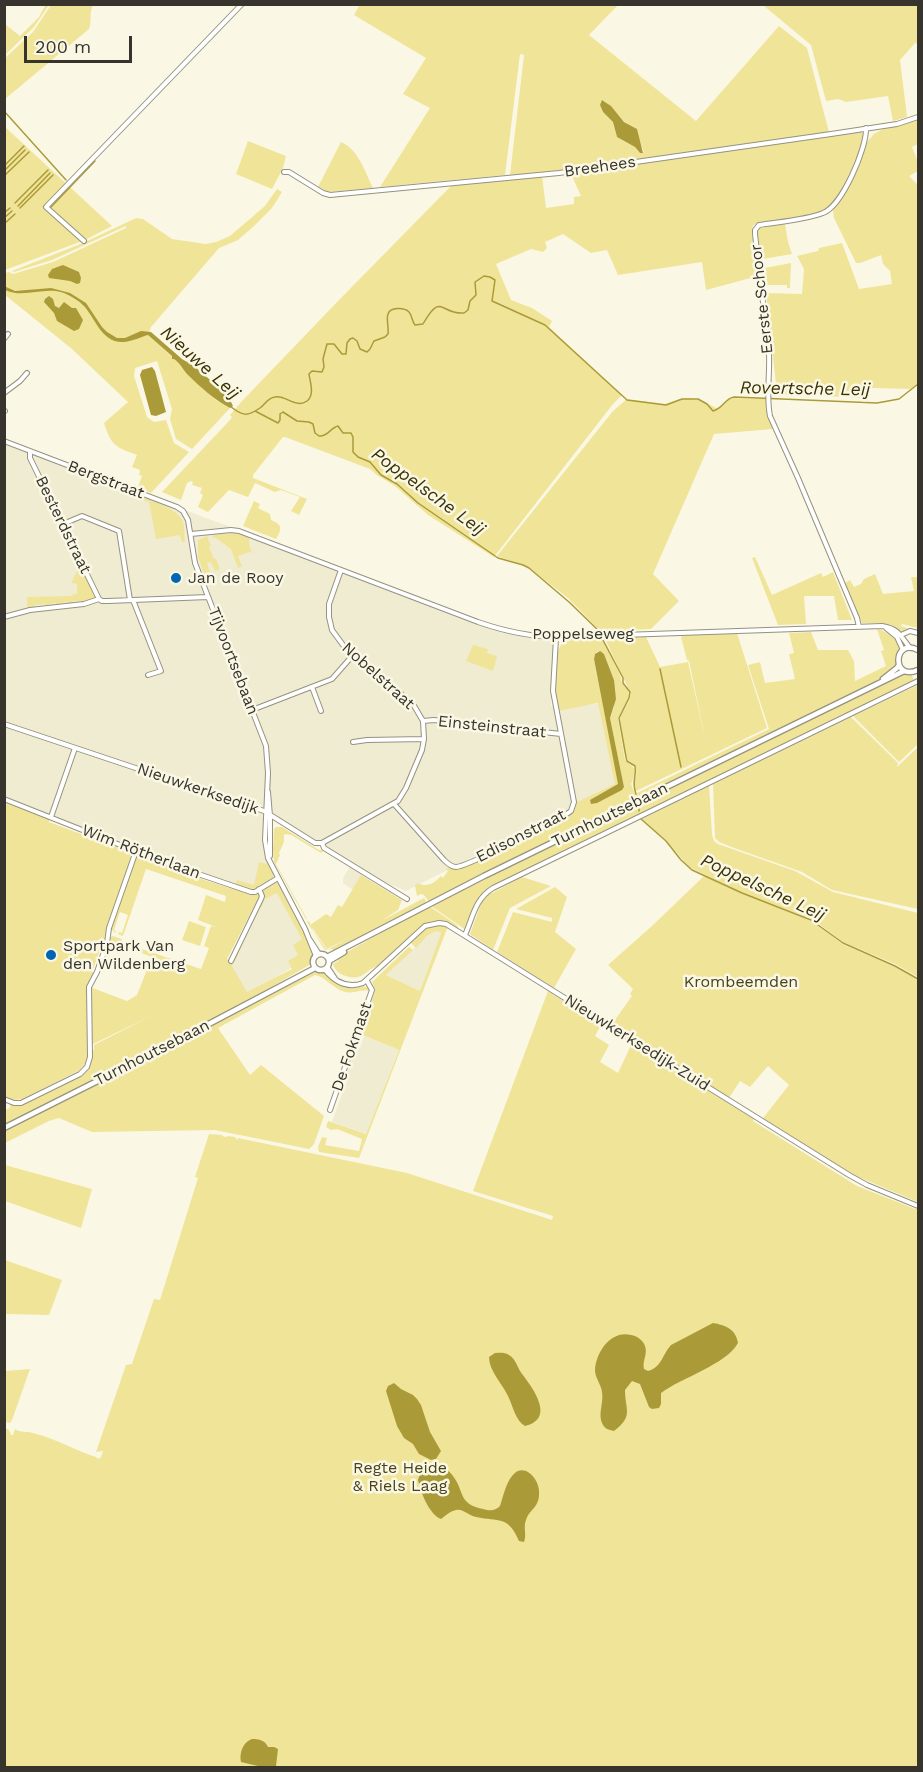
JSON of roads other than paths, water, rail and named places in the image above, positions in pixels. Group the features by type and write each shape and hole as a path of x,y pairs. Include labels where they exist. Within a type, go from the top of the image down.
{"main road":[{"path":"916,672 904,671 899,664 899,656 903,650 910,648 918,650"},
{"name":"Turnhoutsebaan","path":"870,687 891,674 899,664"},
{"name":"Turnhoutsebaan","path":"328,959 494,872 904,671"},
{"path":"318,955 328,959 326,969 320,970 314,966 318,955"},
{"name":"Turnhoutsebaan","path":"4,1128 167,1046 314,966"}],"street":[{"path":"84,241 46,207 242,4"},
{"name":"Breehees","path":"284,172 289,172 330,195 559,173 897,124 918,117"},
{"name":"Eerste Schoor","path":"859,627 812,510 768,410 769,354 755,230 759,225 815,216 831,208 853,171 865,142 866,128"},
{"path":"4,339 8,334"},
{"path":"4,393 27,373"},
{"name":"Bergstraat","path":"4,441 177,507 186,516 191,534"},
{"name":"Besterdstraat","path":"30,451 30,458 99,599"},
{"path":"63,524 84,516 119,531 131,600 161,670 148,675"},
{"name":"Poppelseweg","path":"191,534 239,531 500,629 529,636 556,638 885,627 901,635 910,648"},
{"name":"Tijvoortsebaan","path":"191,534 195,563 267,750 270,862 318,955"},
{"name":"Nobelstraat","path":"322,843 394,804 401,797 422,750 424,739 423,721 417,710 337,638 330,626 329,604 341,570"},
{"path":"4,617 32,609 84,604 99,599 102,601 208,597"},
{"path":"885,627 897,637 903,650"},
{"path":"901,635 910,631 918,633"},
{"name":"Edisonstraat","path":"394,804 448,864 456,867 560,818 573,809 574,802 553,691 556,638"},
{"path":"252,710 332,678 354,654"},
{"path":"465,935 478,902 493,888 918,681 916,672"},
{"path":"312,687 321,711"},
{"name":"Einsteinstraat","path":"423,721 434,720 561,734"},
{"name":"Nieuwkerksedijk","path":"4,724 268,814 315,843 322,843 324,848 407,898"},
{"path":"353,742 424,739"},
{"path":"51,818 75,748"},
{"name":"Wim Rötherlaan","path":"4,799 163,862 245,890 255,892 259,889"},
{"path":"4,1100 14,1104 21,1103 80,1074 89,1065 89,987 104,953 136,851"},
{"path":"231,961 261,899 259,889 278,878"},
{"name":"Nieuwkerksedijk-Zuid","path":"367,981 428,924 446,924 849,1175 918,1206"},
{"name":"De Fokmast","path":"326,969 331,977 345,985 354,986 367,981 372,990 330,1110"}],"waterway":[{"path":"4,111 66,180"},
{"path":"4,166 24,146"},
{"path":"4,171 25,150"},
{"path":"4,176 29,152"},
{"path":"51,207 95,161"},
{"path":"15,203 48,170"},
{"path":"18,206 50,173"},
{"path":"20,208 53,175"},
{"path":"4,213 10,208"},
{"path":"4,218 12,211"},
{"path":"4,224 15,214"},
{"name":"Rovertsche Leij","path":"230,406 238,412 248,414 275,397 295,403 307,401 311,392 309,374 312,371 322,372 327,344 334,344 342,354 346,354 347,343 353,338 360,349 367,352 374,341 388,334 387,316 389,312 397,308 409,312 415,325 423,324 429,314 438,307 464,313 476,295 475,282 484,276 495,280 492,301 545,325 627,400 666,405 682,399 698,399 713,411 734,397 877,403 899,399 918,384"},
{"name":"Poppelsche Leij","path":"255,411 278,423 280,414 283,412 297,421 309,422 313,424 315,433 319,436 325,435 338,426 343,433 351,433 353,452 358,457 370,462 381,475 397,484 418,503 498,558 529,568 600,632"},
{"name":"Poppelsche Leij","path":"603,640 623,678 623,683 630,692 619,718 627,761 635,766 636,794"},
{"path":"660,669 681,767"},
{"name":"Poppelsche Leij","path":"641,819 666,841 692,870 742,893 811,920 843,943 918,979"}],"place":[{"name":"Jan de Rooy","path":"176,578"},
{"name":"Sportpark Van den Wildenberg","path":"51,955"}],"water label":[{"name":"Nieuwe Leij","path":"200,363"}],"park label":[{"name":"Krombeemden","path":"741,982"},
{"name":"Regte Heide & Riels Laag","path":"400,1477"}]}
